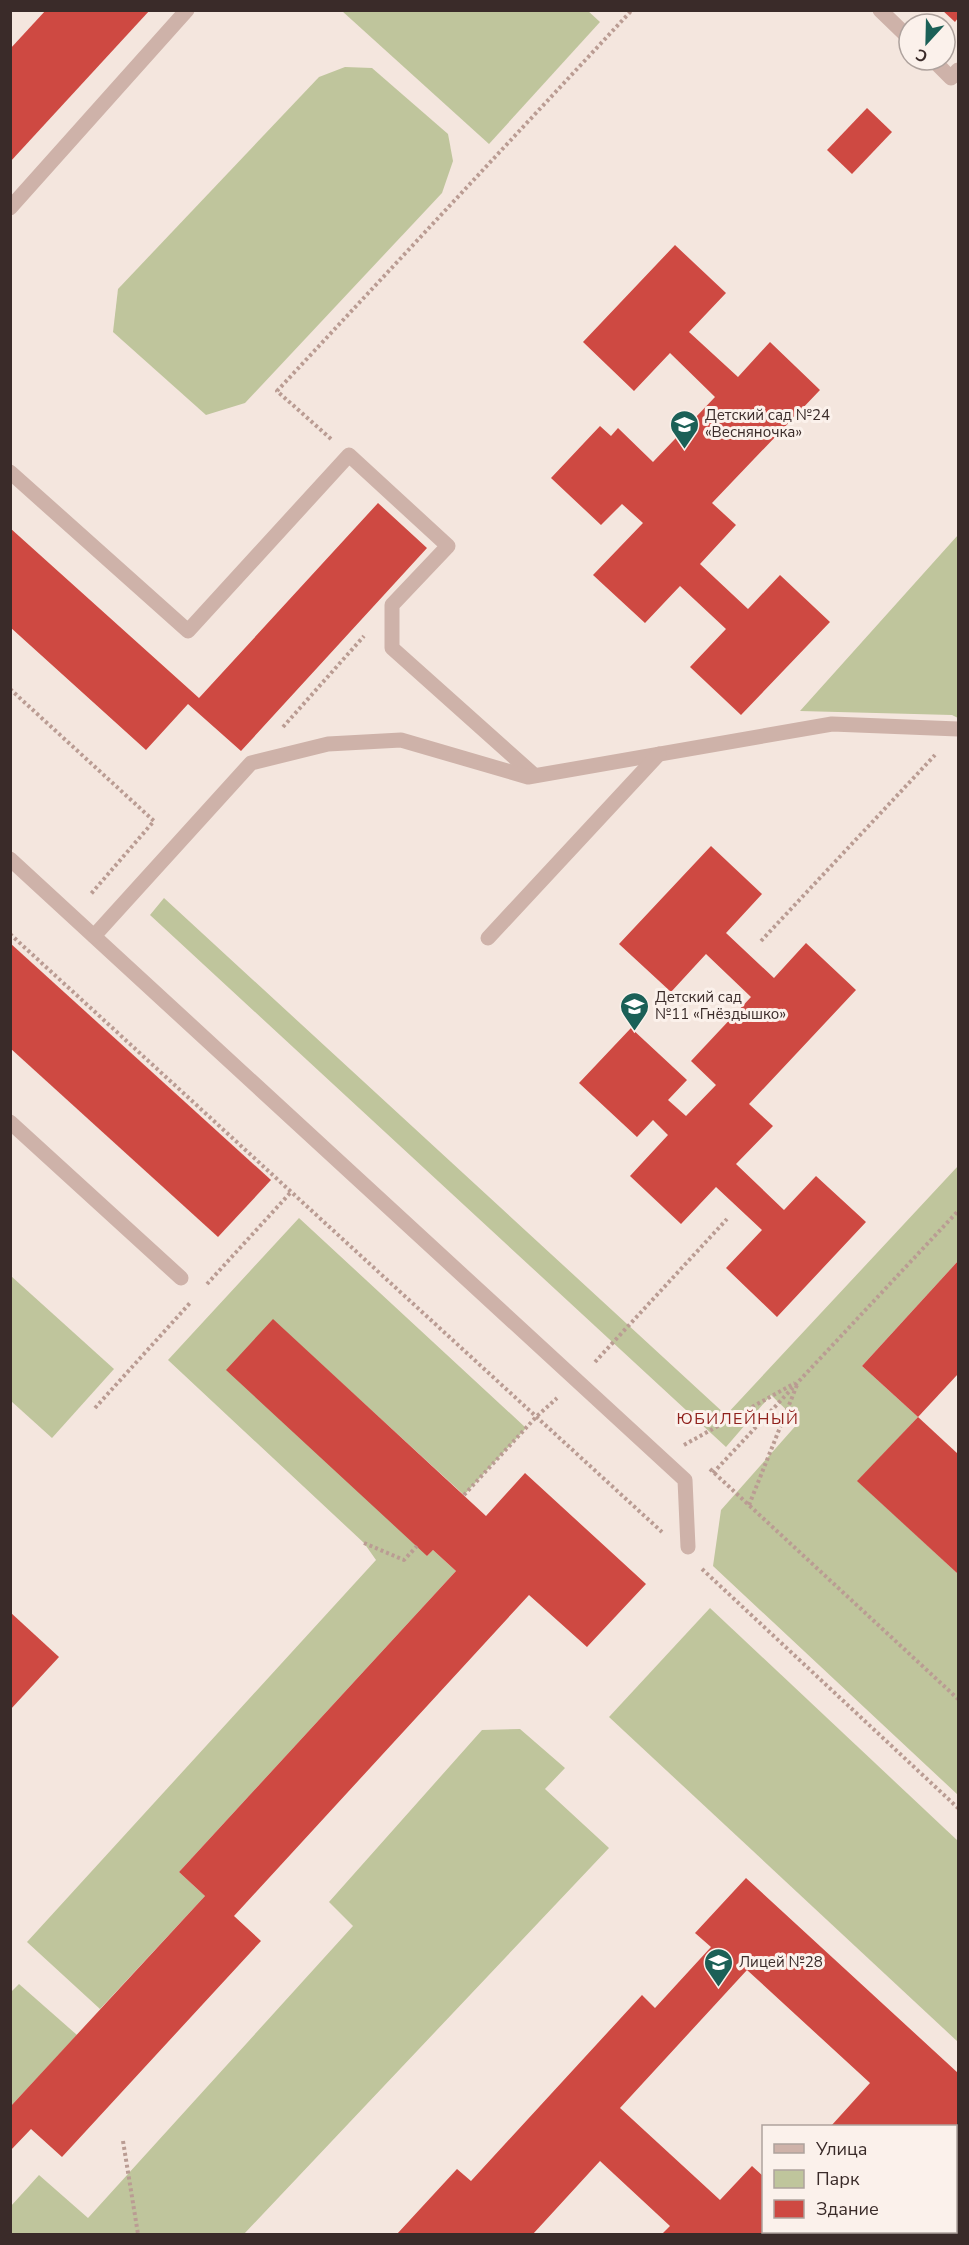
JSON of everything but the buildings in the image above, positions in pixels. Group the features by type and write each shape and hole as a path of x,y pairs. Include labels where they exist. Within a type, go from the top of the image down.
{"street":[{"path":"10,208 187,10"},
{"path":"880,10 897,26"},
{"path":"945,72 951,78 956,72"},
{"path":"10,472 188,631 349,455 448,546 393,605 392,648 534,775"},
{"path":"94,936 251,763 328,744 401,740 528,777 832,724 958,729"},
{"path":"488,938 658,754"},
{"path":"10,859 685,1480 688,1547"},
{"path":"10,1122 181,1278"}],"path":[{"path":"349,455 277,391 632,10"},
{"path":"282,728 393,605"},
{"path":"10,689 154,821 90,895 112,916"},
{"path":"761,941 943,747"},
{"path":"10,934 666,1536"},
{"path":"713,1472 958,1210"},
{"path":"464,1495 537,1416 595,1362 727,1218"},
{"path":"586,1354 603,1370"},
{"path":"684,1445 798,1382"},
{"path":"749,1505 798,1382"},
{"path":"676,1438 692,1452"},
{"path":"706,1465 958,1699"},
{"path":"364,1543 404,1560 417,1546"},
{"path":"700,1567 958,1808"},
{"path":"123,2141 138,2235"}],"green space":[{"path":"587,10 600,22 489,144 342,11"},
{"path":"345,67 372,68 448,134 453,161 442,193 245,403 206,415 113,332 118,289 319,77"},
{"path":"958,535 958,718 952,715 800,711"},
{"path":"164,898 726,1415 958,1166 958,1261 862,1366 918,1417 858,1481 958,1574 958,1795 713,1566 721,1510 799,1422 771,1395 726,1447 150,915"},
{"path":"299,1218 526,1428 464,1495 273,1320 427,1556 433,1550 456,1571 179,1872 205,1896 100,2009 27,1942 376,1560 364,1543 168,1360"},
{"path":"11,1276 114,1369 52,1438 11,1401"},
{"path":"710,1608 958,1841 958,2042 609,1717"},
{"path":"520,1729 565,1768 545,1789 609,1848 244,2234 11,2234 11,2206 39,2175 88,2218 353,1926 329,1902 482,1730"},
{"path":"19,1984 77,2035 10,2107 10,1993"}],"place":[{"name":"Детский сад №24 «Весняночка»","path":"684,450"},
{"name":"Детский сад №11 «Гнёздышко»","path":"634,1032"},
{"name":"Лицей №28","path":"718,1988"}],"district":[{"name":"ЮБИЛЕЙНЫЙ","path":"738,1418"}]}
